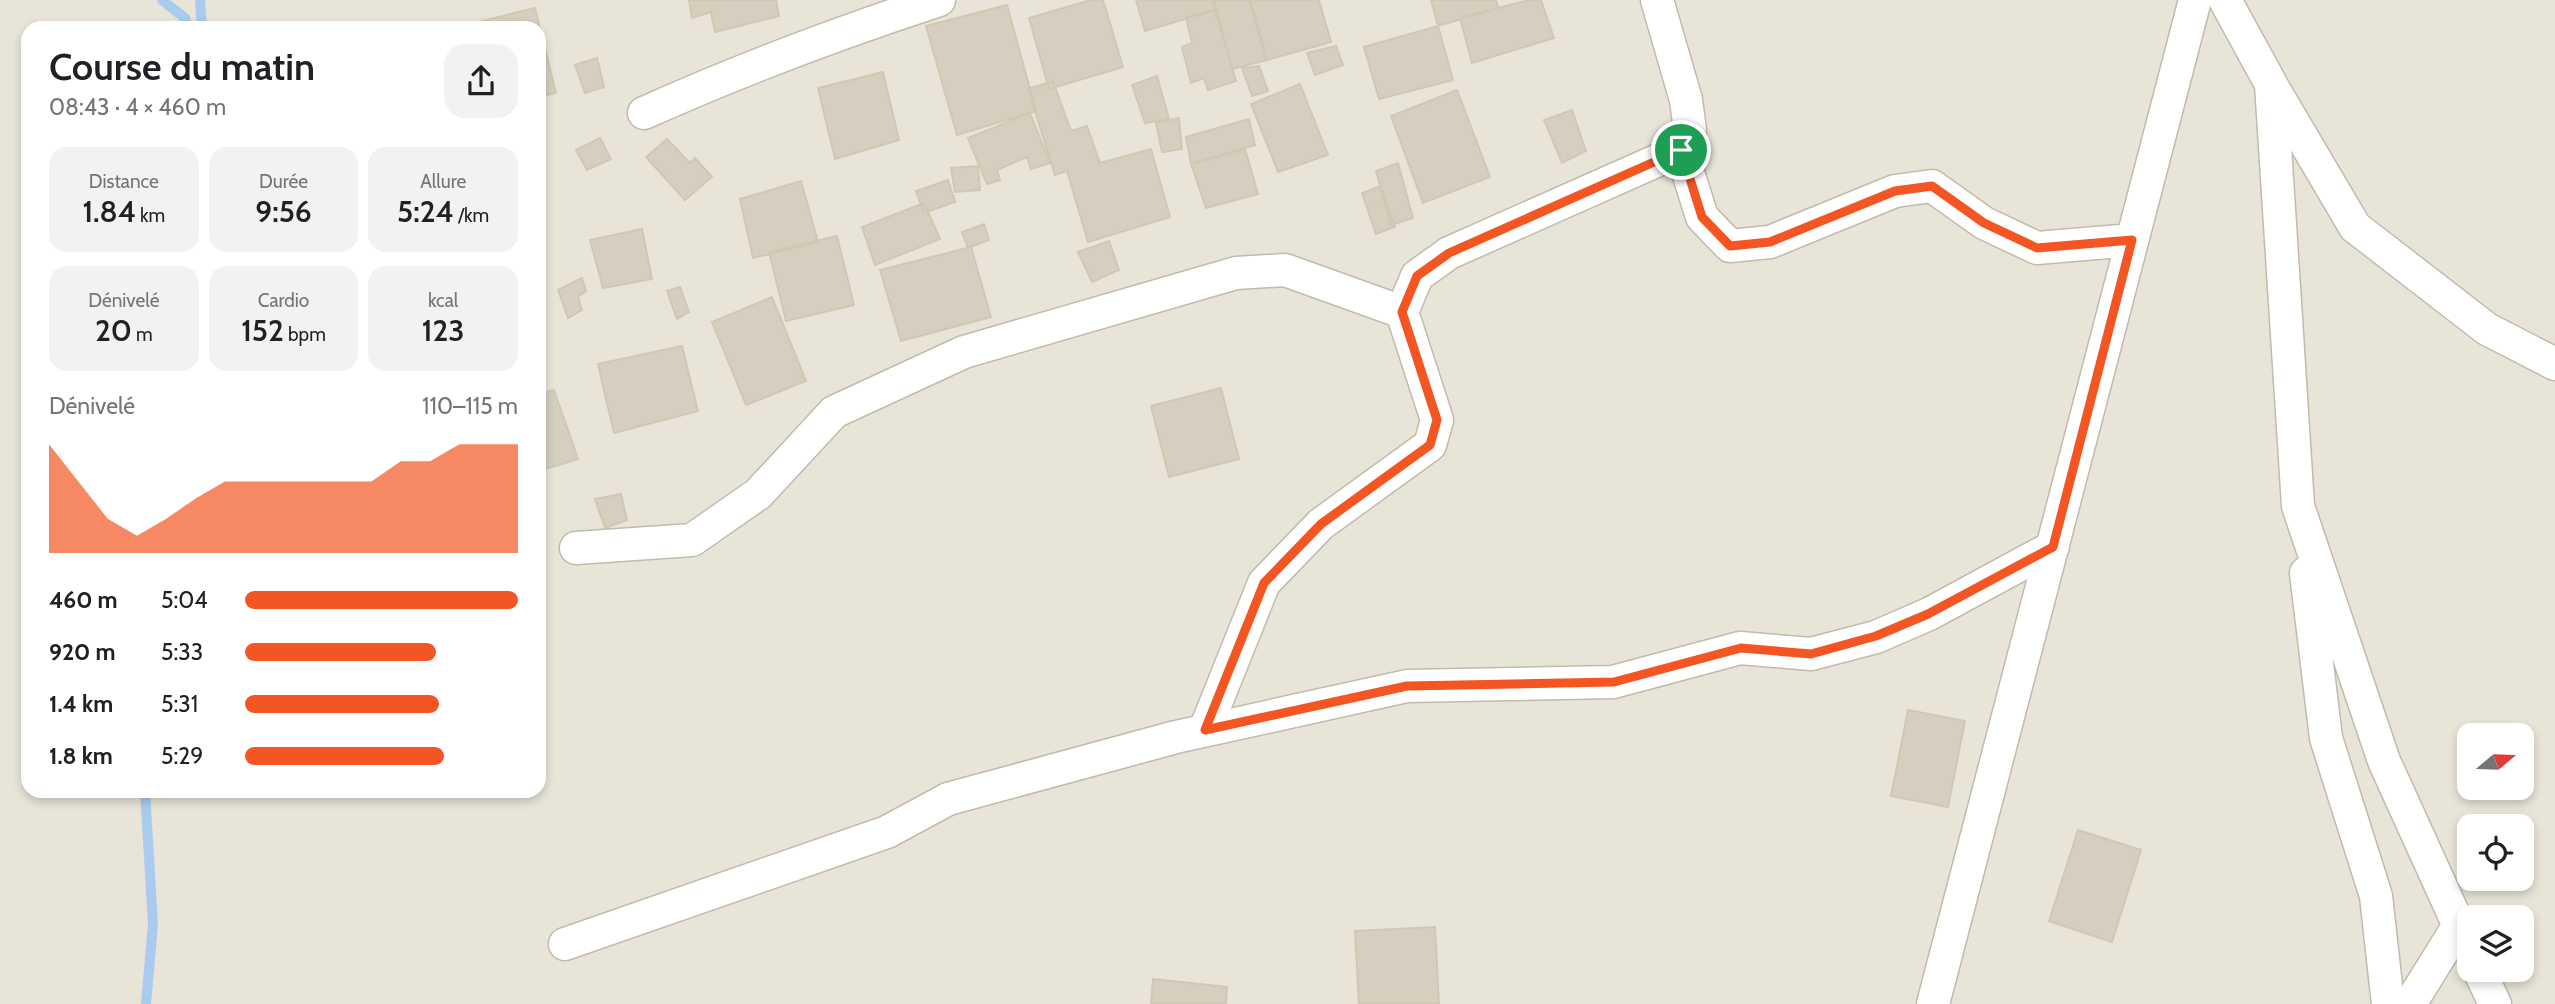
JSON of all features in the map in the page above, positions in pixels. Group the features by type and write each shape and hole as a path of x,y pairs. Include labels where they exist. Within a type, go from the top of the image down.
{"street":[{"path":"644,113 764,62 939,0"},
{"path":"1657,0 1686,100 1690,130 1681,150 1702,217 1730,246 1770,242 1895,191 1932,186 1984,223 2037,248 2132,240"},
{"path":"1933,1004 2195,0"},
{"path":"2225,0 2355,228 2487,329 2555,364"},
{"path":"2271,84 2298,506 2326,738 2376,896 2388,1004"},
{"path":"1205,730 1264,583 1321,524 1430,445 1437,420 1402,312 1417,276 1449,253 1681,150"},
{"path":"576,548 692,540 758,494 834,412 964,352 1223,277 1285,270 1402,312"},
{"path":"2298,506 2384,761 2457,921"},
{"path":"565,944 887,832 948,799 1205,730 1407,686 1614,682 1741,648 1811,654 1876,636 1928,614 2053,547"},
{"path":"2410,1004 2457,945"},
{"path":"2485,982 2495,1004"}],"shaded area":[{"path":"0,0 2555,0 2555,1004 0,1004"}],"building":[{"path":"689,0 776,0 779,16 715,32 711,12 692,18"},
{"path":"1091,0 1103,0 1123,67 1049,89 1029,18"},
{"path":"1136,0 1212,0 1215,10 1145,31"},
{"path":"1214,0 1249,0 1267,60 1232,69"},
{"path":"1250,0 1319,0 1331,42 1267,60"},
{"path":"1431,0 1496,0 1498,8 1438,26"},
{"path":"1529,0 1541,0 1554,38 1472,63 1460,18"},
{"path":"1007,5 1036,111 957,135 926,26"},
{"path":"535,8 538,21 482,21"},
{"path":"1215,10 1236,81 1208,90 1204,78 1191,83 1182,47 1192,43 1186,17"},
{"path":"1438,26 1453,80 1379,99 1364,47"},
{"path":"1336,46 1343,65 1315,75 1307,53"},
{"path":"546,53 556,93 546,95"},
{"path":"597,58 604,87 585,93 575,65"},
{"path":"1259,66 1268,91 1252,96 1242,68"},
{"path":"883,72 899,140 835,159 818,88"},
{"path":"1157,76 1169,119 1145,123 1132,85"},
{"path":"1053,81 1071,131 1087,126 1100,163 1151,149 1170,217 1088,242 1067,171 1055,175 1028,89"},
{"path":"1300,84 1328,155 1278,172 1251,104"},
{"path":"1457,90 1490,177 1423,203 1391,116"},
{"path":"1572,110 1586,151 1562,163 1544,120"},
{"path":"1030,113 1050,163 1031,169 1027,157 997,170 1000,180 987,184 968,138"},
{"path":"1179,118 1182,149 1162,152 1156,123"},
{"path":"1249,119 1255,145 1191,164 1186,137"},
{"path":"600,138 611,159 587,170 576,150"},
{"path":"667,139 690,163 695,158 712,177 685,200 646,157"},
{"path":"1245,149 1258,194 1206,208 1191,164"},
{"path":"1398,163 1413,218 1391,225 1376,171"},
{"path":"978,166 980,190 955,192 951,168"},
{"path":"948,180 955,202 924,213 916,191"},
{"path":"801,181 818,242 753,258 740,199"},
{"path":"1381,186 1395,227 1376,234 1362,193"},
{"path":"924,203 940,239 875,265 862,227"},
{"path":"984,224 989,240 968,248 962,232"},
{"path":"642,229 652,279 603,288 590,240"},
{"path":"837,236 854,305 786,321 769,252"},
{"path":"1109,241 1119,270 1092,282 1078,252"},
{"path":"971,247 991,317 901,341 880,270"},
{"path":"582,278 586,291 578,297 582,310 568,318 558,290"},
{"path":"680,287 689,312 677,319 667,291"},
{"path":"772,297 806,381 746,405 712,322"},
{"path":"682,346 698,411 614,433 598,364"},
{"path":"1221,388 1239,459 1169,477 1151,406"},
{"path":"554,390 578,459 546,469 546,392"},
{"path":"621,494 627,520 605,528 595,499"},
{"path":"1908,710 1965,721 1948,807 1891,796"},
{"path":"2078,830 2141,850 2112,942 2049,921"},
{"path":"1435,927 1439,1004 1359,1004 1355,931"},
{"path":"1153,979 1227,987 1226,1004 1151,1004"}],"waterway":[{"path":"162,0 186,21"},
{"path":"200,0 202,21"},
{"path":"145,798 153,924 146,1004"}],"route":[{"path":"1681,150 1702,217 1730,246 1770,242 1895,191 1932,186 1984,223 2037,248 2132,240 2053,547 1928,614 1876,636 1811,654 1741,648 1614,682 1407,686 1205,730 1264,583 1321,524 1430,445 1437,420 1402,312 1417,276 1449,253 1681,150"}]}
